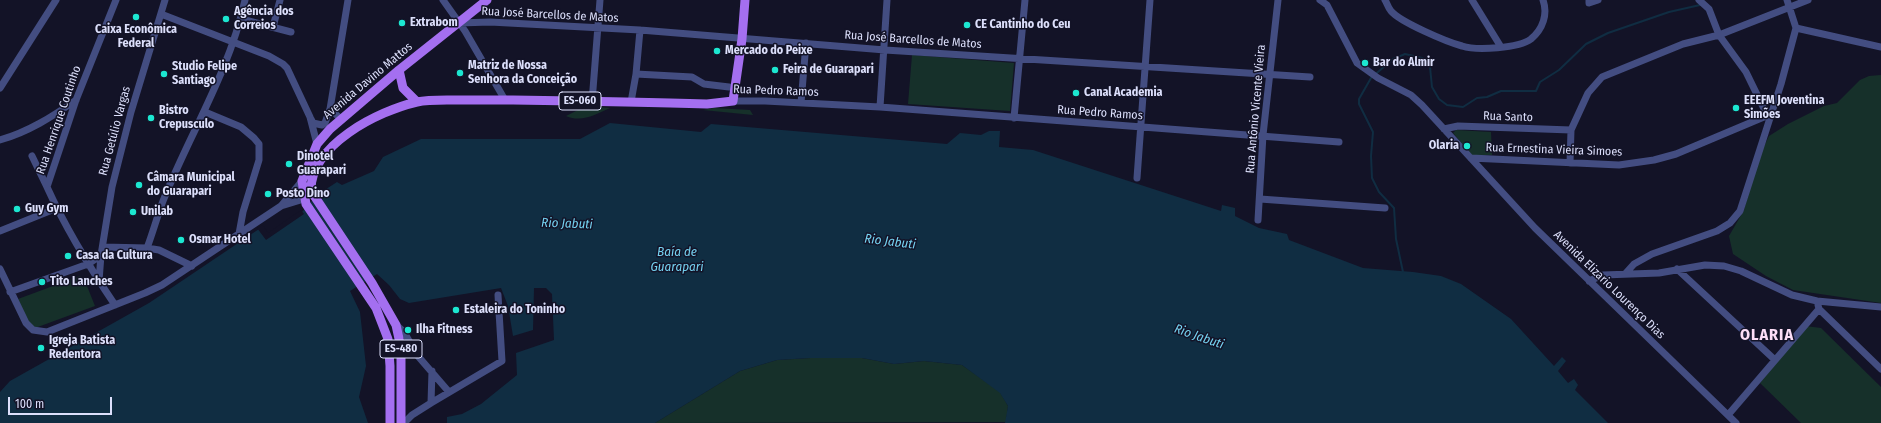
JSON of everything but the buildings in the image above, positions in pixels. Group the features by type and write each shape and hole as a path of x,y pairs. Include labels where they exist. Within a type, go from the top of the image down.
{"main road":[{"name":"Avenida Davino Mattos","path":"307,200 302,181 317,144 340,119 487,0"},
{"path":"733,101 742,39 745,0"},
{"path":"399,70 403,88 417,102"},
{"name":"Rua Pedro Ramos","path":"307,200 311,191 312,177 317,166 336,143 360,125 378,116 417,102 505,100 707,104 733,101"},
{"name":"ES-480","path":"307,200 372,283 396,326 401,348 401,423"},
{"name":"ES-480","path":"307,200 376,308 388,339 390,366 390,423"}],"street":[{"path":"0,88 56,0"},
{"name":"Rua Henrique Coutinho","path":"115,305 88,264 47,187 76,100 116,0"},
{"name":"Rua Getúlio Vargas","path":"99,281 101,255 112,187 131,112 165,0"},
{"path":"147,248 164,201 205,112 234,42 245,0"},
{"path":"273,27 280,0"},
{"path":"161,14 234,42 283,64 310,117 314,123 322,125 325,123 330,109 348,0"},
{"path":"443,0 459,23 505,100"},
{"path":"592,102 600,0"},
{"path":"880,107 885,50 887,0"},
{"path":"1014,118 1025,0"},
{"path":"1137,178 1150,0"},
{"name":"Rua Antônio Vicente Vieira","path":"1258,220 1263,135 1278,0"},
{"name":"Avenida Elizario Lourenço Dias","path":"1320,0 1330,10 1357,63 1378,78 1410,95 1444,129 1535,228 1736,423"},
{"path":"1385,0 1391,11 1398,17 1423,30 1463,46 1483,49 1501,47 1530,40 1539,30 1544,20 1545,6 1543,0"},
{"path":"1472,0 1501,47"},
{"path":"1589,2 1598,0"},
{"path":"1699,0 1709,9"},
{"path":"1707,0 1719,35 1746,72 1769,115"},
{"path":"1625,274 1634,264 1652,254 1717,231 1730,223 1740,211 1769,115 1781,84 1796,28 1787,0"},
{"path":"1570,163 1571,130 1588,92 1602,77 1683,44 1719,35 1808,0"},
{"path":"241,19 291,32"},
{"name":"Rua José Barcellos de Matos","path":"459,23 490,22 640,30 885,50 1146,66"},
{"path":"1796,28 1881,47"},
{"path":"631,102 636,74 640,30"},
{"path":"801,103 806,43"},
{"path":"1146,66 1310,78"},
{"path":"636,74 692,77 704,84 729,87"},
{"path":"0,140 19,134 38,125 76,100"},
{"name":"Rua Pedro Ramos","path":"733,101 880,107 1141,128 1263,135 1339,142"},
{"path":"330,109 340,119"},
{"path":"205,112 241,127 254,138 258,144 260,160 248,196 239,234"},
{"name":"Rua Ernestina Vieira Simoes","path":"1471,158 1619,165 1654,160 1676,154 1769,115"},
{"path":"310,117 317,144"},
{"name":"Rua Santo","path":"1444,129 1458,126 1571,130"},
{"path":"32,156 47,187"},
{"path":"0,269 26,324 33,330 47,332 162,285 281,206 302,181"},
{"path":"1260,198 1385,208"},
{"path":"281,206 307,200"},
{"path":"0,230 57,208"},
{"path":"244,212 248,217 259,220"},
{"path":"103,247 147,248 159,250 192,266"},
{"path":"10,292 88,264 101,255"},
{"path":"1589,281 1603,275 1659,273 1705,265 1724,266 1741,271 1792,295 1817,300 1881,307"},
{"path":"1677,269 1775,360"},
{"path":"404,423 412,415 502,361 498,295"},
{"path":"1817,300 1819,309 1881,369"},
{"path":"1728,415 1819,309"},
{"path":"396,326 404,332 417,355 449,392"},
{"path":"431,403 432,372"}],"green space":[{"path":"912,55 1014,63 1010,111 908,104"},
{"path":"1881,75 1881,303 1793,290 1766,276 1733,254 1729,236 1744,210 1757,161 1769,136 1788,124 1824,106 1837,103 1860,80 1869,76"},
{"path":"586,106 610,108 589,117 578,119 566,116"},
{"path":"714,108 750,110 753,115 703,110"},
{"path":"1456,130 1491,132 1492,155 1472,155 1453,133"},
{"path":"80,276 85,281 95,306 35,328 28,323 18,299"},
{"path":"1805,326 1821,328 1881,387 1881,423 1801,423 1760,383"},
{"path":"810,358 862,358 894,364 924,361 962,365 1000,392 1008,406 1006,422 655,423 740,371 777,360"}],"water":[{"name":"Baía de Guarapari","path":"610,123 701,132 711,124 947,144 960,133 981,135 989,131 1000,131 999,147 1033,150 1221,211 1222,205 1235,208 1235,216 1259,228 1287,234 1289,240 1363,268 1441,276 1461,284 1511,319 1554,366 1562,357 1566,361 1558,371 1568,383 1574,379 1578,385 1575,390 1608,423 1005,423 1008,406 1000,393 962,365 924,361 894,364 862,358 810,358 777,360 740,371 655,423 447,423 447,417 462,414 481,404 517,375 516,353 554,340 552,294 546,288 534,288 533,330 513,336 508,306 501,288 409,303 400,299 389,285 377,274 350,291 360,312 366,366 359,397 368,423 0,423 0,392 10,381 149,303 262,227 267,235 302,212 317,195 337,182 342,185 374,171 383,157 421,139 580,139"}],"pier":[{"path":"301,210 304,214 266,240 257,228 263,225 268,233"}],"waterway":[{"path":"1403,272 1396,239 1394,208 1379,192 1372,178 1371,156 1373,132 1359,104 1359,99 1371,78 1393,59 1405,54 1422,58 1427,62 1430,67 1432,87 1439,99 1447,105 1463,107 1477,98 1487,97 1501,91 1536,91 1540,82 1559,70 1586,44 1608,33 1669,12 1700,5"}],"place":[{"name":"Caixa Econômica Federal","path":"136,17"},
{"name":"Agência dos Correios","path":"226,19"},
{"name":"Extrabom","path":"402,23"},
{"name":"CE Cantinho do Ceu","path":"967,25"},
{"name":"Mercado do Peixe","path":"717,51"},
{"name":"Bar do Almir","path":"1365,63"},
{"name":"Feira de Guarapari","path":"775,70"},
{"name":"Matriz de Nossa Senhora da Conceição","path":"460,73"},
{"name":"Studio Felipe Santiago","path":"164,74"},
{"name":"Canal Academia","path":"1076,93"},
{"name":"EEEFM Joventina Simões","path":"1736,108"},
{"name":"Bistro Crepusculo","path":"151,118"},
{"name":"Olaria","path":"1467,146"},
{"name":"Dinotel Guarapari","path":"289,164"},
{"name":"Câmara Municipal do Guarapari","path":"139,185"},
{"name":"Posto Dino","path":"268,194"},
{"name":"Guy Gym","path":"17,209"},
{"name":"Unilab","path":"133,212"},
{"name":"Osmar Hotel","path":"181,240"},
{"name":"Casa da Cultura","path":"68,256"},
{"name":"Tito Lanches","path":"42,282"},
{"name":"Estaleira do Toninho","path":"456,310"},
{"name":"Ilha Fitness","path":"408,330"},
{"name":"Igreja Batista Redentora","path":"41,348"}],"district":[{"name":"OLARIA","path":"1767,336"}],"water label":[{"name":"Rio Jabuti","path":"567,224"},
{"name":"Rio Jabuti","path":"890,242"},
{"name":"Rio Jabuti","path":"1199,337"}]}
